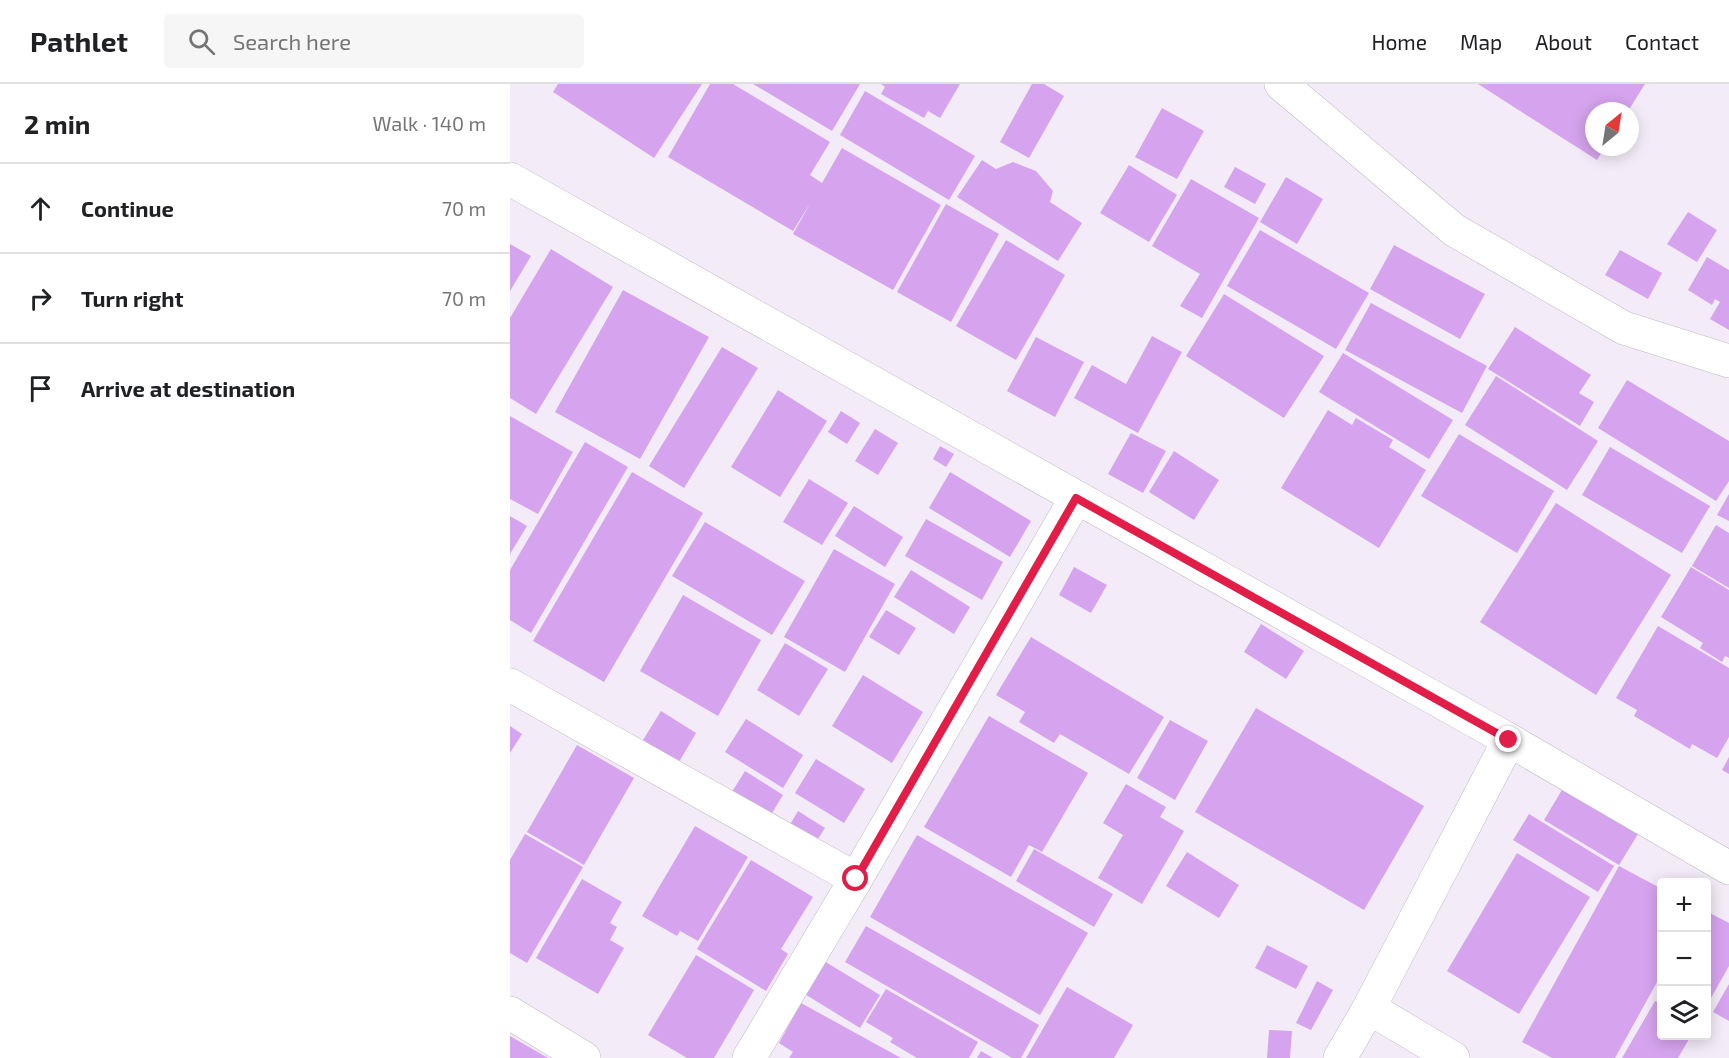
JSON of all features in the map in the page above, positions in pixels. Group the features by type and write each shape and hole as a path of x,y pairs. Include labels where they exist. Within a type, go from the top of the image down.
{"street":[{"path":"1281,84 1454,230 1624,328 1729,361"},
{"path":"510,179 1509,740 1729,868"},
{"path":"749,1058 856,879 1076,498"},
{"path":"510,685 856,879"},
{"path":"1340,1058 1369,1008 1509,740"},
{"path":"1369,1008 1453,1058"},
{"path":"510,1013 584,1058"}],"building":[{"path":"558,84 702,84 654,158 553,92"},
{"path":"710,84 733,84 830,142 810,175 822,183 842,148 941,205 893,290 793,234 811,202 793,231 668,157"},
{"path":"753,84 860,84 832,131"},
{"path":"881,84 960,84 940,118 928,111 924,118 881,94 885,87"},
{"path":"1032,84 1044,84 1064,96 1029,158 1000,142"},
{"path":"1478,84 1645,84 1634,102 1585,102 1585,152"},
{"path":"865,91 975,156 949,200 840,135"},
{"path":"1162,108 1204,131 1177,179 1135,157"},
{"path":"982,160 996,169 1013,162 1036,171 1053,191 1050,202 1082,223 1058,261 957,197"},
{"path":"1129,165 1177,195 1149,242 1100,213"},
{"path":"1235,167 1266,184 1255,204 1224,187"},
{"path":"1286,177 1323,199 1297,244 1260,222"},
{"path":"1191,179 1259,218 1202,318 1180,306 1200,274 1152,246"},
{"path":"946,204 999,234 951,322 897,292"},
{"path":"1688,212 1717,230 1697,262 1667,244"},
{"path":"1260,230 1369,293 1336,349 1227,286"},
{"path":"1006,240 1065,275 1016,360 956,326"},
{"path":"510,244 531,256 510,291"},
{"path":"1394,245 1485,294 1460,339 1370,289"},
{"path":"551,249 613,287 536,414 510,398 510,318"},
{"path":"1620,250 1662,273 1648,299 1605,275"},
{"path":"1707,257 1729,270 1729,330 1710,319 1720,302 1715,299 1712,305 1688,290"},
{"path":"623,290 709,337 640,459 555,412"},
{"path":"1224,294 1324,356 1284,418 1186,356"},
{"path":"1371,303 1487,366 1462,413 1345,350"},
{"path":"1515,327 1591,375 1579,393 1594,402 1580,426 1488,369"},
{"path":"1152,336 1182,352 1138,433 1074,398 1092,365 1126,384"},
{"path":"1036,337 1084,362 1055,417 1007,391"},
{"path":"722,347 758,368 684,488 649,466"},
{"path":"1343,353 1453,420 1429,459 1319,392"},
{"path":"1496,376 1598,441 1567,490 1465,425"},
{"path":"1627,380 1729,441 1729,481 1716,501 1598,428"},
{"path":"778,390 827,421 780,497 731,467"},
{"path":"1328,410 1352,425 1356,418 1393,440 1389,447 1426,470 1379,548 1281,488"},
{"path":"841,411 860,423 847,444 828,432"},
{"path":"510,416 573,452 538,514 510,499"},
{"path":"875,429 898,443 878,475 855,461"},
{"path":"1131,433 1166,451 1143,493 1108,474"},
{"path":"1459,434 1554,491 1517,553 1421,496"},
{"path":"585,442 628,467 531,633 510,620 510,570"},
{"path":"940,446 954,454 946,467 933,459"},
{"path":"1610,447 1710,506 1682,553 1582,495"},
{"path":"1174,451 1219,480 1194,520 1149,492"},
{"path":"632,472 703,513 604,682 533,641"},
{"path":"950,472 1031,521 1010,557 929,508"},
{"path":"809,479 848,503 822,545 783,522"},
{"path":"1729,494 1729,521 1717,515"},
{"path":"1556,503 1671,575 1596,695 1480,622"},
{"path":"854,506 903,537 885,567 835,536"},
{"path":"510,516 527,526 510,554"},
{"path":"926,519 1003,562 982,600 905,556"},
{"path":"705,522 805,581 772,635 672,576"},
{"path":"1716,525 1729,533 1729,588 1692,566"},
{"path":"834,549 895,584 845,672 784,637"},
{"path":"1074,567 1107,585 1091,613 1059,595"},
{"path":"1691,567 1729,590 1729,658 1725,656 1722,662 1700,648 1703,643 1661,617"},
{"path":"911,570 970,607 954,634 894,597"},
{"path":"683,595 761,640 718,716 640,671"},
{"path":"886,610 916,628 899,655 869,637"},
{"path":"1261,624 1304,651 1286,679 1244,652"},
{"path":"1658,626 1729,668 1729,737 1717,758 1692,744 1690,749 1634,716 1637,710 1616,698"},
{"path":"1031,637 1164,717 1129,774 1060,734 1054,743 1019,722 1025,712 996,695"},
{"path":"785,643 828,669 799,716 757,690"},
{"path":"863,675 923,712 892,763 832,726"},
{"path":"1256,708 1424,806 1364,910 1195,812"},
{"path":"661,711 696,733 679,762 643,740"},
{"path":"989,716 1088,773 1042,852 1029,845 1011,877 924,827"},
{"path":"746,719 803,755 783,788 725,752"},
{"path":"1170,720 1208,741 1175,800 1137,778"},
{"path":"510,726 522,734 510,753"},
{"path":"577,745 634,778 584,865 527,832"},
{"path":"1729,757 1729,774 1722,770"},
{"path":"816,759 865,789 844,823 795,793"},
{"path":"745,771 783,795 769,818 730,795"},
{"path":"1126,784 1166,807 1160,817 1184,831 1142,904 1098,878 1123,835 1103,823"},
{"path":"1563,788 1638,834 1619,865 1544,820"},
{"path":"798,811 825,828 814,845 788,828"},
{"path":"1529,814 1614,866 1598,892 1513,840"},
{"path":"695,826 748,857 698,941 680,931 677,936 642,916"},
{"path":"525,834 583,867 527,963 510,953 510,860"},
{"path":"917,835 1088,933 1040,1015 870,917"},
{"path":"1034,849 1113,894 1094,927 1016,881"},
{"path":"1187,852 1239,885 1219,918 1166,886"},
{"path":"1517,853 1590,897 1519,1014 1447,971"},
{"path":"751,860 813,897 781,949 788,954 766,991 697,949"},
{"path":"1619,866 1657,886 1657,982 1615,1058 1552,1058 1522,1042"},
{"path":"582,879 622,902 610,923 617,927 610,940 624,948 598,994 536,958"},
{"path":"1711,914 1729,923 1729,966 1711,998"},
{"path":"866,926 1039,1025 1021,1058 1012,1058 845,962"},
{"path":"1267,945 1308,966 1296,989 1255,968"},
{"path":"696,955 754,990 714,1058 687,1058 648,1035"},
{"path":"824,961 880,995 860,1028 803,993"},
{"path":"1317,981 1333,990 1311,1030 1296,1023"},
{"path":"1729,984 1729,1021 1713,1012"},
{"path":"1067,987 1133,1025 1114,1058 1026,1058"},
{"path":"886,989 978,1042 969,1058 917,1058 890,1042 893,1038 866,1022"},
{"path":"1655,1001 1657,1002 1657,1040 1688,1040 1678,1058 1622,1058"},
{"path":"801,1003 901,1058 789,1058 793,1052 779,1043"},
{"path":"1269,1030 1292,1031 1290,1058 1267,1058"},
{"path":"510,1036 548,1058 510,1058"},
{"path":"981,1051 993,1058 977,1058"}],"route":[{"path":"856,879 1076,498 1509,740"}]}
